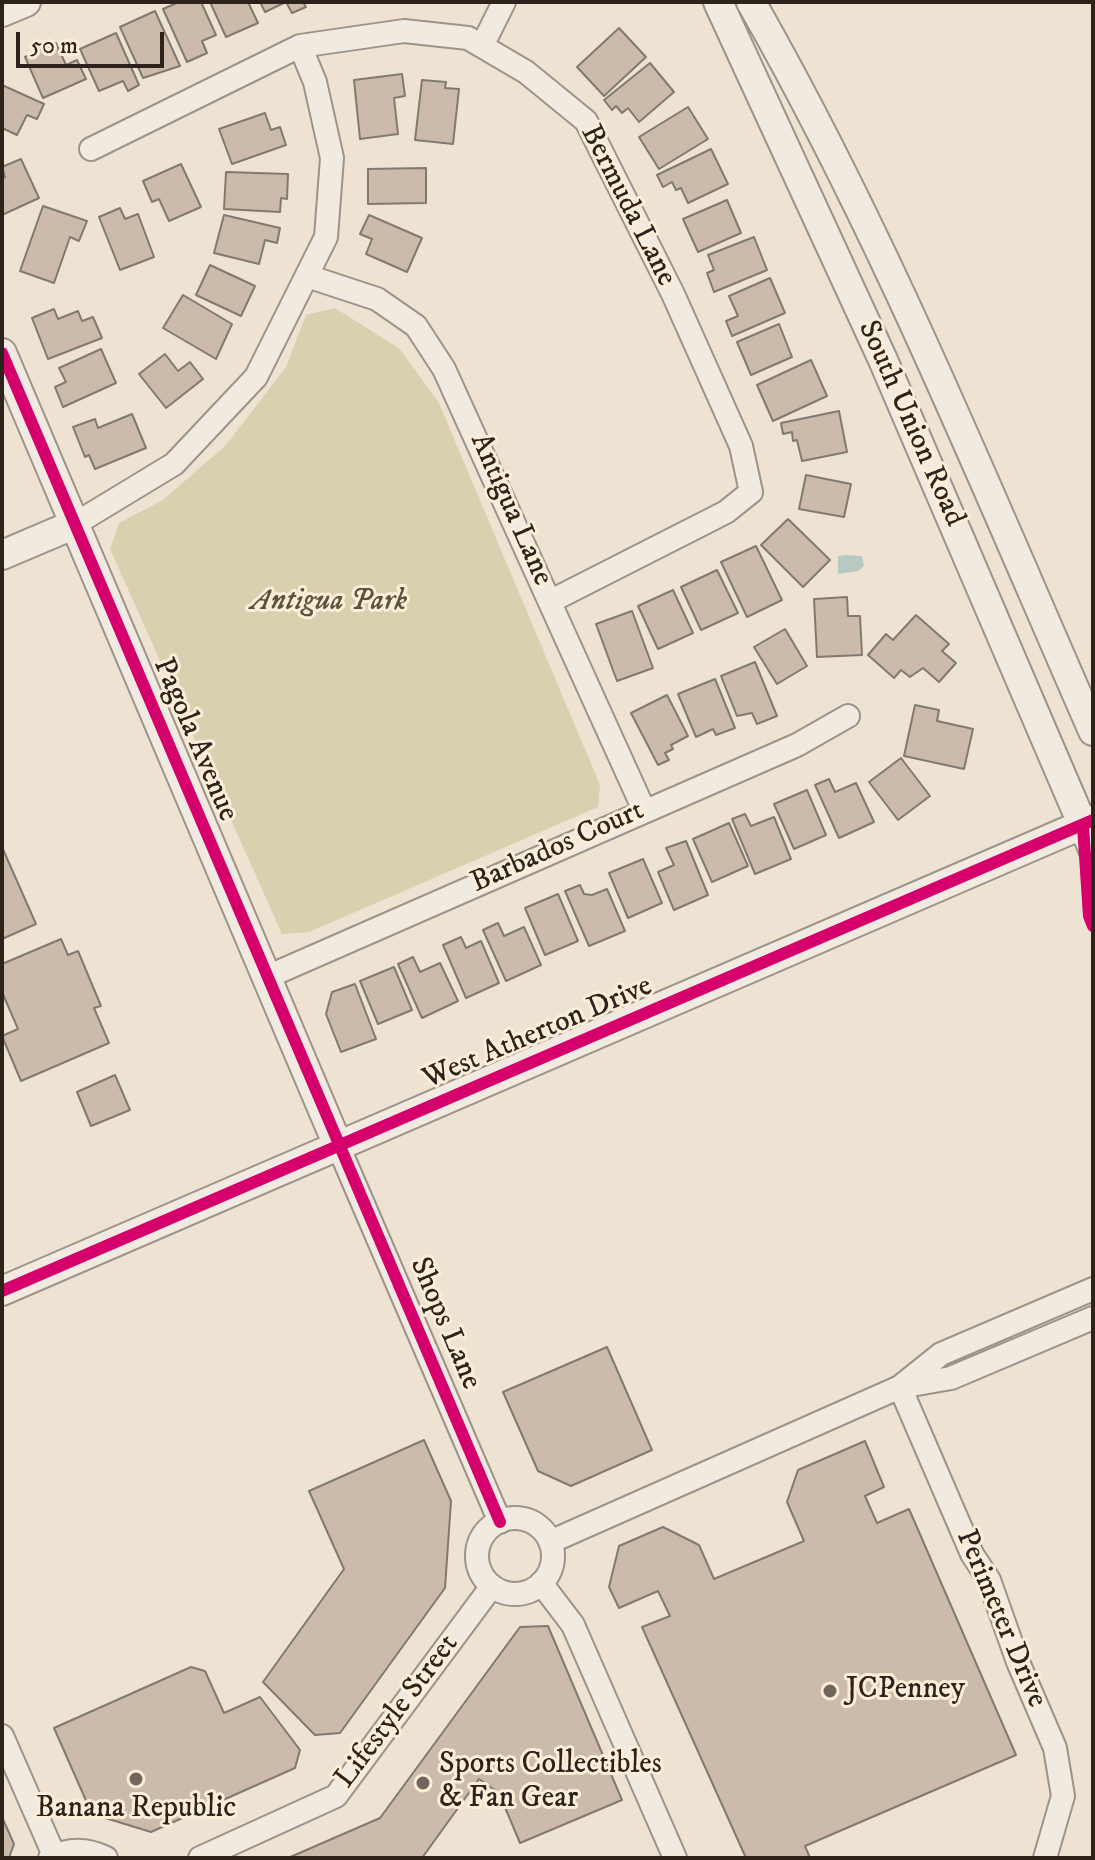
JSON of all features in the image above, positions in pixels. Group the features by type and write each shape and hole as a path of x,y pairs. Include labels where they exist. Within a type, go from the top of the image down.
{"street":[{"path":"2,12 26,2"},
{"path":"482,46 504,2"},
{"name":"South Union Road","path":"718,2 883,360 1090,832"},
{"name":"South Union Road","path":"751,2 821,127 871,229 1093,731"},
{"name":"Bermuda Lane","path":"91,149 300,46 404,31 468,38 526,72 586,121 673,294 741,446 751,492 726,512 551,601"},
{"path":"2,555 75,524 174,464 256,377 326,237 332,158 315,82 300,46"},
{"name":"Antigua Lane","path":"307,276 377,299 416,326 457,392 644,810"},
{"name":"Pagola Avenue","path":"2,353 339,1148"},
{"name":"Barbados Court","path":"267,977 797,745 848,716"},
{"name":"West Atherton Drive","path":"2,1291 1090,832"},
{"name":"Shops Lane","path":"339,1148 500,1522"},
{"path":"900,1387 941,1354 1093,1289"},
{"path":"550,1542 900,1387 951,1378 1093,1318"},
{"name":"Perimeter Drive","path":"900,1387 972,1554 989,1580 1018,1662 1055,1748 1063,1796 1045,1858"},
{"path":"521,1518 532,1522 550,1542 553,1561 541,1583 523,1594 510,1594 492,1586 481,1573 477,1550 488,1529 500,1522 521,1518"},
{"path":"541,1583 573,1625 675,1858"},
{"name":"Lifestyle Street","path":"200,1858 336,1796 492,1586"},
{"path":"2,1736 52,1857 85,1850 106,1858"}],"green space":[{"name":"Antigua Park","path":"335,308 400,349 439,403 600,785 598,807 309,932 282,934 110,549 119,523 163,500 226,445 286,367 306,315"}],"shaded area":[{"path":"838,556 862,556 864,566 858,571 838,574"}],"building":[{"path":"179,2 201,2 216,35 202,41 207,53 187,62 163,9"},
{"path":"210,2 248,2 258,23 226,37"},
{"path":"260,2 286,2 265,12"},
{"path":"286,2 303,2 306,7 292,13"},
{"path":"155,11 180,66 143,78 120,27"},
{"path":"619,28 646,57 604,96 577,67"},
{"path":"116,33 139,85 128,91 123,81 99,91 80,49"},
{"path":"56,43 66,65 77,60 86,79 43,98 25,57"},
{"path":"650,63 674,92 639,122 628,108 622,113 616,106 612,110 604,100"},
{"path":"402,74 405,96 394,98 398,134 360,139 354,80"},
{"path":"422,80 446,82 445,88 459,89 453,144 415,140"},
{"path":"2,85 44,104 37,119 27,115 17,135 2,128"},
{"path":"688,107 708,139 659,169 639,137"},
{"path":"265,113 271,130 280,127 286,145 232,164 219,129"},
{"path":"711,149 728,184 688,203 681,188 676,190 672,182 663,187 657,175"},
{"path":"21,159 39,198 2,215 2,179 5,177 2,167"},
{"path":"181,164 201,207 169,221 159,199 152,202 143,181"},
{"path":"426,168 426,203 368,204 368,169"},
{"path":"226,172 288,174 287,199 281,198 280,212 224,209"},
{"path":"727,200 741,233 698,252 683,219"},
{"path":"43,206 87,221 79,241 70,237 54,283 20,271"},
{"path":"120,208 125,219 138,214 154,257 120,270 99,217"},
{"path":"224,215 280,228 277,243 265,240 259,264 214,253"},
{"path":"369,215 422,238 407,272 366,254 372,239 360,234"},
{"path":"754,237 767,270 714,292 707,273 714,270 708,255"},
{"path":"210,265 255,286 241,316 196,295"},
{"path":"770,278 785,313 732,336 726,321 738,316 729,296"},
{"path":"183,295 232,324 216,359 163,328"},
{"path":"54,309 58,319 78,311 82,321 93,317 102,338 48,359 32,318"},
{"path":"779,324 792,357 751,375 737,342"},
{"path":"101,349 116,383 63,407 55,387 66,382 59,368"},
{"path":"165,354 178,371 190,362 203,379 166,408 139,374"},
{"path":"811,360 827,396 773,421 757,385"},
{"path":"839,411 847,452 802,461 797,440 793,441 792,432 783,434 781,423"},
{"path":"132,414 146,448 95,469 89,455 85,457 73,427 95,419 98,428"},
{"path":"806,475 851,484 844,517 799,509"},
{"path":"788,519 830,560 803,587 761,545"},
{"path":"756,546 782,600 747,617 721,562"},
{"path":"717,570 738,613 701,630 681,587"},
{"path":"673,590 693,633 658,649 638,606"},
{"path":"847,597 848,616 860,616 862,655 817,657 814,599"},
{"path":"632,611 653,668 617,681 596,624"},
{"path":"916,615 949,644 942,651 956,663 939,682 923,668 910,677 901,670 894,678 868,655 886,634 893,640"},
{"path":"785,629 807,666 777,684 754,647"},
{"path":"755,662 777,716 757,724 752,713 737,716 721,676"},
{"path":"715,679 735,728 716,735 713,729 696,737 678,694"},
{"path":"667,695 688,736 671,745 673,749 665,753 669,760 658,765 631,713"},
{"path":"915,705 939,710 937,721 973,729 964,769 904,756"},
{"path":"901,758 930,796 898,820 869,782"},
{"path":"829,779 835,792 856,783 874,822 839,838 815,785"},
{"path":"807,790 826,835 794,849 774,804"},
{"path":"745,814 751,826 774,817 791,859 755,874 732,819"},
{"path":"729,823 748,866 712,882 693,839"},
{"path":"686,841 708,895 674,910 658,872 674,865 666,848"},
{"path":"2,847 36,924 2,939"},
{"path":"643,859 662,903 628,918 609,873"},
{"path":"580,885 584,894 592,895 607,889 625,931 589,946 565,891"},
{"path":"558,894 578,941 545,955 525,908"},
{"path":"498,923 504,936 524,927 541,965 506,981 483,930"},
{"path":"461,937 466,948 481,941 499,983 466,998 443,945"},
{"path":"61,939 68,955 78,951 101,1006 94,1008 109,1043 21,1081 2,1036 18,1029 2,992 2,964"},
{"path":"413,957 420,972 440,963 458,1001 422,1018 398,964"},
{"path":"394,967 412,1010 378,1024 360,981"},
{"path":"355,984 376,1039 341,1052 326,1014 332,992"},
{"path":"115,1075 130,1110 91,1126 77,1092"},
{"path":"607,1347 652,1450 571,1486 538,1471 503,1392"},
{"path":"424,1440 451,1501 445,1588 340,1733 315,1735 263,1682 344,1569 309,1491"},
{"name":"JCPenney","path":"865,1441 884,1487 865,1496 877,1523 909,1509 1016,1755 805,1846 810,1858 746,1858 642,1627 670,1616 658,1591 619,1608 609,1587 619,1546 663,1527 699,1545 714,1579 804,1541 787,1502 798,1470"},
{"path":"548,1626 622,1800 520,1843 499,1793 479,1779 422,1858 288,1858 380,1818 520,1627"},
{"path":"191,1667 205,1671 224,1713 260,1697 300,1750 295,1768 151,1832 102,1817 99,1810 88,1805 54,1728"},
{"path":"2,1817 14,1844 9,1858 2,1858"}],"cycle path":[{"path":"2,353 500,1522"},
{"path":"2,1291 1093,820"},
{"path":"1083,826 1089,916 1093,926"}],"place":[{"name":"JCPenney","path":"830,1691"},
{"name":"Banana Republic","path":"136,1779"},
{"name":"Sports Collectibles & Fan Gear","path":"423,1783"}]}
